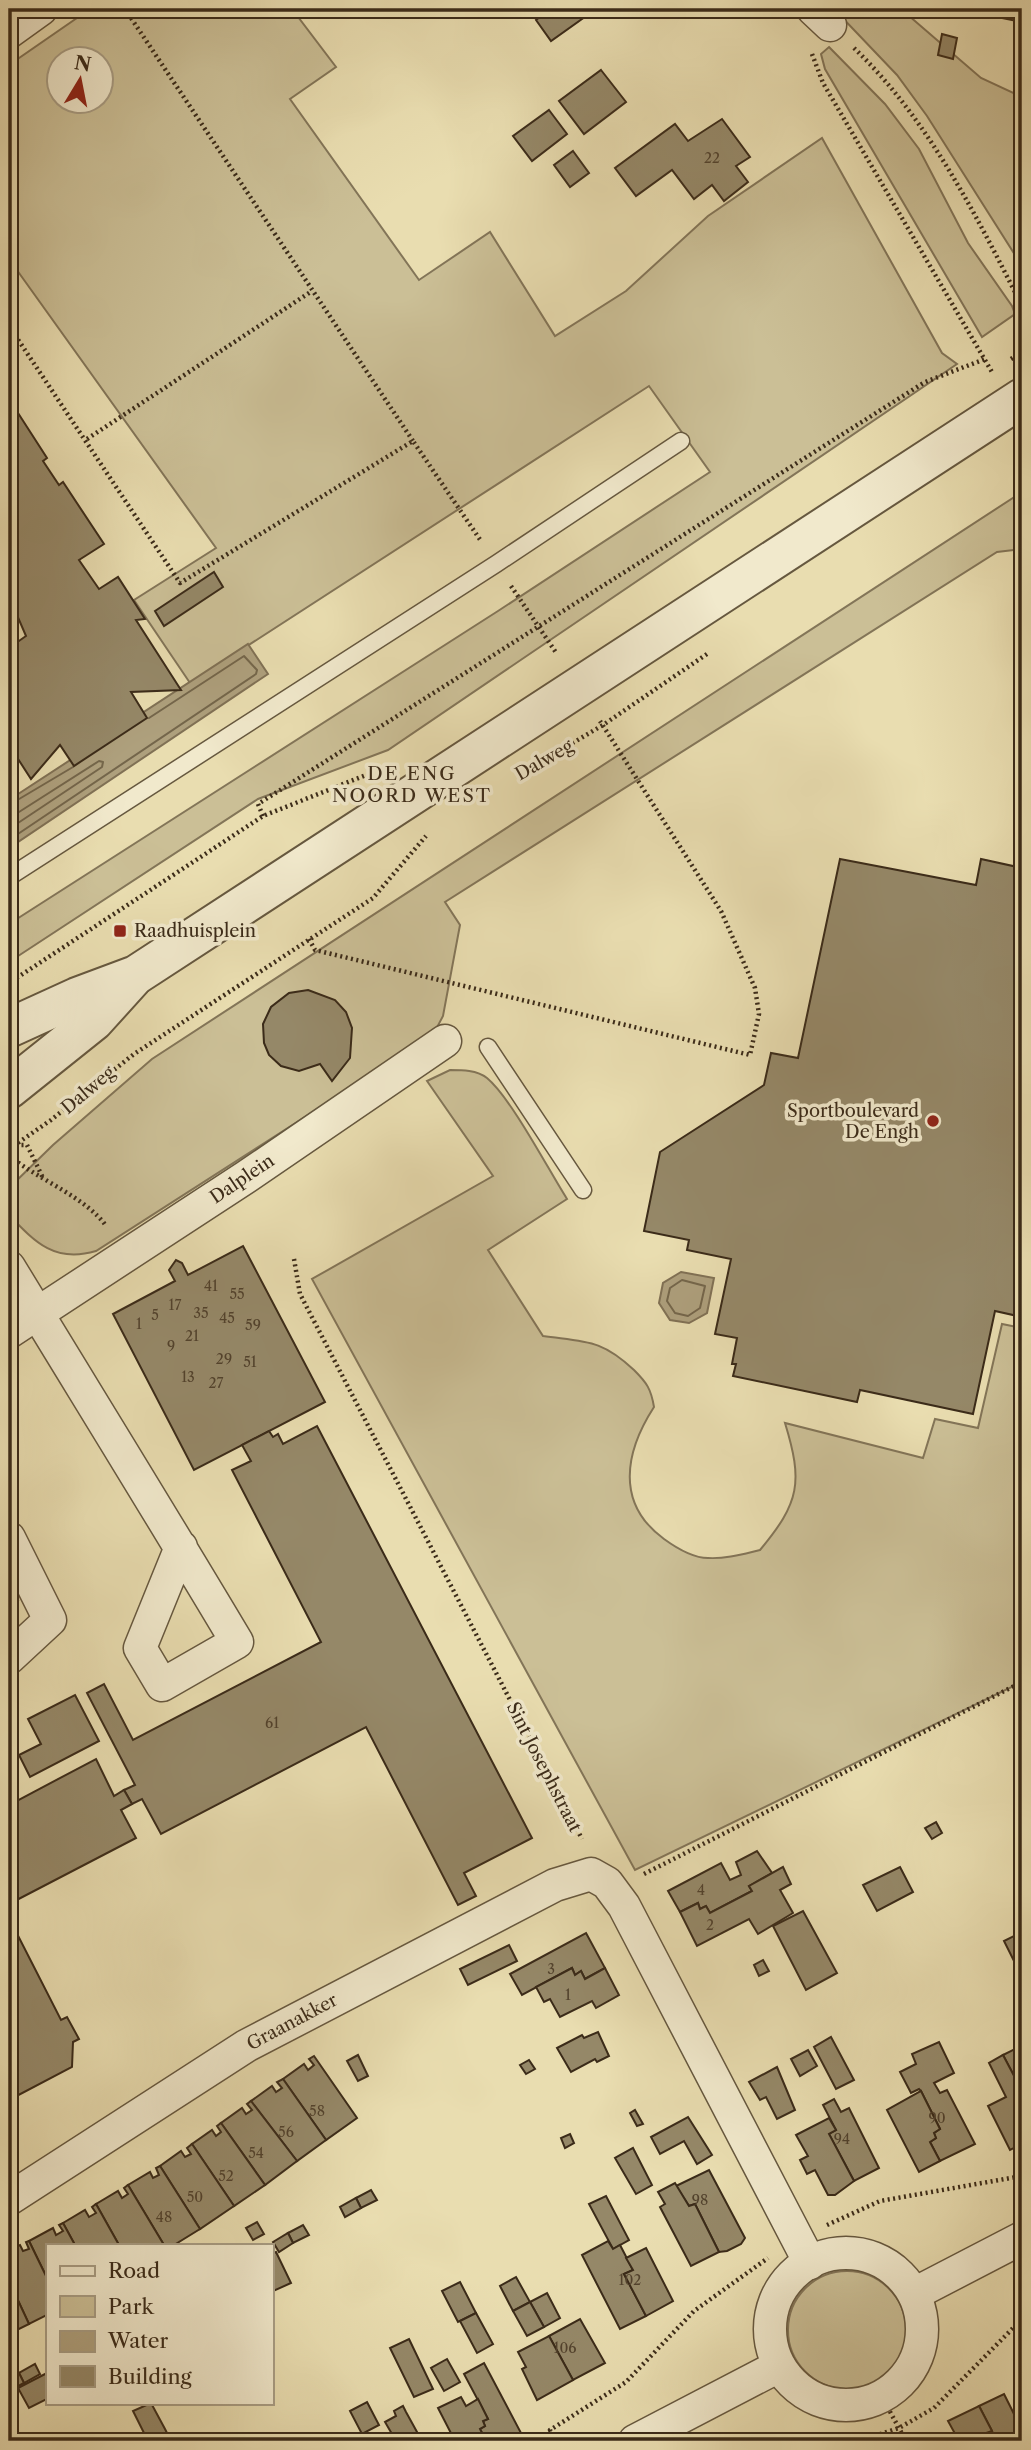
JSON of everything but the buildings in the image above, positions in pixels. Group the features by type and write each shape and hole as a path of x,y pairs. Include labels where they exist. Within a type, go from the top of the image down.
{"street":[{"path":"9,32 41,9"},
{"path":"9,1028 77,996 136,975 1022,398"},
{"path":"9,1089 94,1021 136,975"},
{"name":"Dalplein","path":"9,1332 445,1041"},
{"path":"9,1267 181,1547"},
{"path":"9,1538 50,1620 9,1658"},
{"path":"601,1882 624,1906 804,2251"},
{"name":"Graanakker","path":"9,2199 246,2046 555,1885 601,1882"},
{"path":"914,2294 1022,2238"},
{"path":"804,2251 869,2257 887,2264 914,2294 922,2322 919,2352 905,2378 882,2397 844,2405 824,2402 791,2382 779,2366 772,2347 774,2308 781,2290 804,2251"},
{"path":"635,2441 779,2366"}],"lane":[{"path":"9,877 496,564 681,441"},
{"path":"488,1047 583,1190"}],"path":[{"path":"125,9 496,564"},
{"path":"992,372 817,71 812,50 822,17 866,59 923,131 974,210 1021,304"},
{"path":"86,439 312,291"},
{"path":"9,326 180,583 412,441"},
{"path":"981,380 1022,352"},
{"path":"263,816 258,804 925,383 985,359"},
{"path":"524,605 536,624"},
{"path":"544,659 567,644"},
{"name":"Dalweg","path":"532,767 603,725 716,648"},
{"path":"309,939 316,950 750,1055 759,1014 755,988 721,911 622,755"},
{"path":"9,983 263,816 374,771"},
{"name":"Dalweg","path":"9,1149 51,1121 134,1054 373,898 430,832"},
{"path":"9,1126 15,1145 11,1157 30,1173 93,1210 126,1256"},
{"path":"15,1145 27,1145 43,1179"},
{"name":"Sint Josephstraat","path":"294,1259 300,1294 585,1846 601,1882"},
{"path":"601,1882 1022,1682"},
{"path":"556,2441 550,2431 626,2382 694,2311 729,2283 804,2251 880,2201 1022,2176"},
{"path":"859,2441 899,2428 934,2408 1022,2319"},
{"path":"882,2397 906,2441"}],"green space":[{"path":"90,9 292,9 336,67 290,99 419,280 490,232 555,336 626,291 708,216 822,138 942,353 957,364 388,750 258,799 9,962 9,924 710,472 649,386 190,683 134,600 216,548 9,259 9,65"},
{"path":"834,9 901,9 981,78 1022,97 1022,266 927,116 897,75"},
{"path":"829,47 885,104 919,149 968,243 1012,306 1015,314 982,337 825,69 821,54"},
{"path":"1022,492 1022,549 997,552 445,902 460,925 443,1016 433,1035 96,1251 69,1254 47,1248 9,1215 9,1188 53,1145 152,1059"},
{"path":"450,1070 479,1073 497,1088 518,1117 567,1199 488,1250 543,1336 582,1341 602,1347 634,1370 645,1383 654,1407 636,1442 630,1476 632,1493 638,1510 648,1525 684,1552 721,1558 760,1550 783,1518 794,1491 796,1476 785,1423 923,1458 935,1419 978,1428 1002,1324 1022,1328 1022,1682 635,1870 312,1279 493,1176 427,1081"},
{"path":"847,2271 880,2281 896,2297 906,2330 896,2363 880,2379 847,2389 814,2379 798,2363 788,2330 798,2297 814,2281"}],"water":[{"path":"248,644 268,674 9,848 9,800"},
{"path":"681,1272 714,1278 707,1313 689,1323 670,1320 659,1303 663,1283"}],"place":[{"name":"Raadhuisplein","path":"120,931"},
{"name":"Sportboulevard De Engh","path":"933,1121"}],"district":[{"name":"DE ENG NOORD WEST","path":"412,784"}]}
